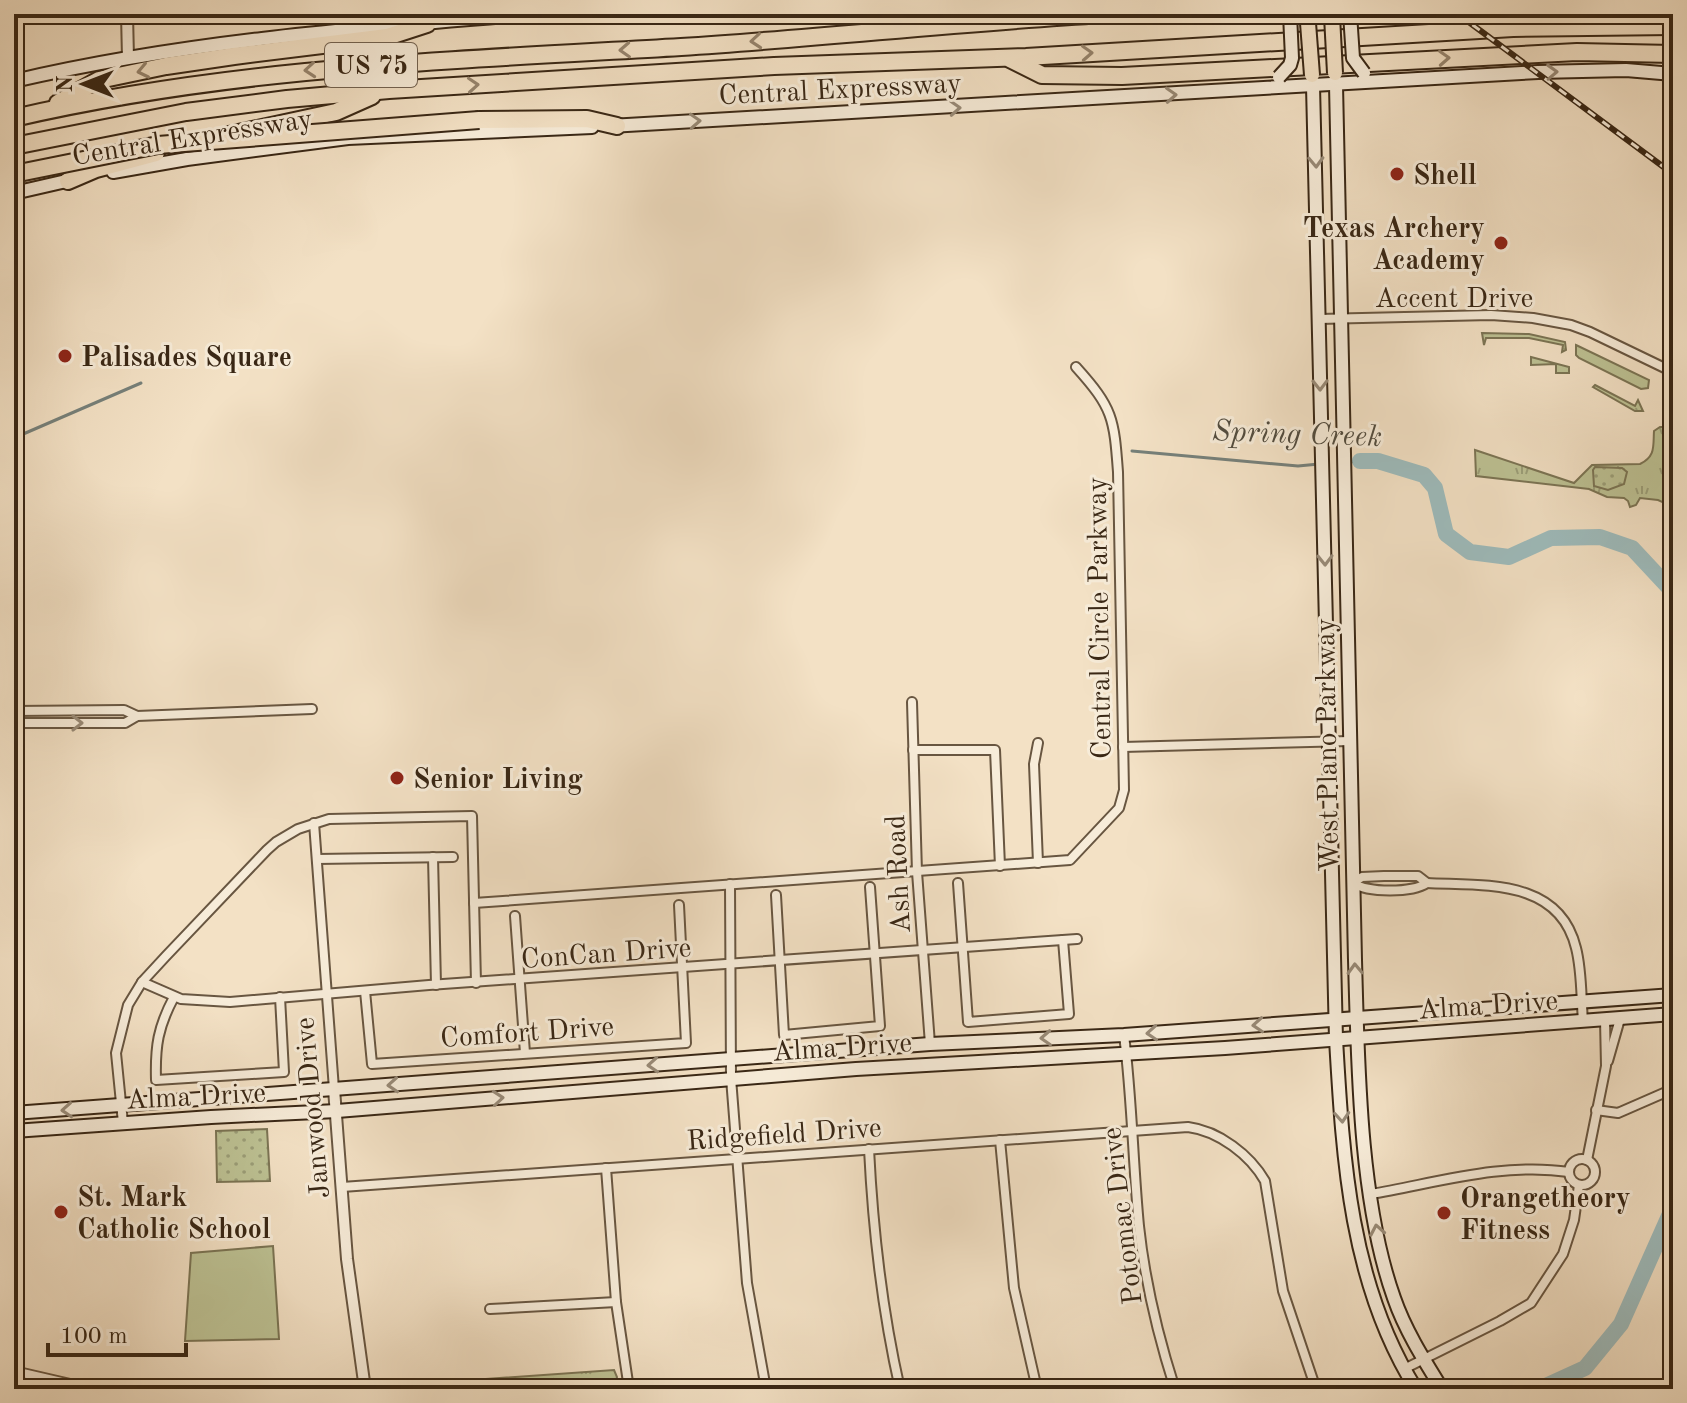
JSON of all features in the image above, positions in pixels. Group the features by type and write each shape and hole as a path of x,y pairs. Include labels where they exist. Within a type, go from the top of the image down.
{"highway":[{"path":"962,24 977,14"},
{"name":"Central Expressway","path":"14,118 168,88 301,71 703,45 1104,14"},
{"path":"42,112 99,80 234,56 387,37 427,24"},
{"name":"Central Expressway","path":"14,146 198,111 389,90 774,66 1009,58 1488,29 1673,26"},
{"path":"1009,58 1042,75 1122,76 1585,52 1673,54"},
{"path":"68,181 133,158 279,122 336,112 389,90"},
{"path":"14,174 75,159 158,145 479,120 587,119 617,126"}],"main road":[{"path":"14,81 128,58 238,41 533,14"},
{"path":"1261,89 1290,65 1290,14"},
{"path":"1350,14 1353,58 1364,73 1391,81"},
{"path":"1332,16 1336,79"},
{"path":"1308,23 1312,80"},
{"name":"Central Expressway","path":"14,193 187,159 348,138 617,126 1261,89 1312,80 1391,81 1626,70 1673,74"},
{"name":"West Plano Parkway","path":"1336,79 1357,1038 1371,1194 1381,1253 1405,1326 1442,1389"},
{"name":"West Plano Parkway","path":"1312,80 1336,1039 1350,1196 1366,1277 1384,1329 1416,1389"},
{"path":"1324,518 1344,517"},
{"name":"Alma Drive","path":"14,1113 930,1044 1124,1035 1673,995"},
{"path":"1605,1020 1626,999"},
{"name":"Alma Drive","path":"14,1131 337,1111 731,1078 1127,1054 1673,1014"},
{"path":"1350,1196 1371,1194"}],"street":[{"path":"127,14 128,58"},
{"name":"Accent Drive","path":"1319,319 1491,315 1555,321 1590,332 1673,372"},
{"name":"Central Circle Parkway","path":"1038,863 1070,860 1119,808 1124,790 1119,485 1115,436 1111,414 1100,394 1076,367"},
{"name":"Ash Road","path":"912,702 917,872 930,1044"},
{"path":"14,711 124,710 137,716 312,709"},
{"path":"14,723 125,723 137,716"},
{"path":"1123,747 1350,741"},
{"path":"474,903 1038,863 1034,764 1038,743"},
{"path":"913,750 995,750 1000,866"},
{"path":"123,1123 116,1076 119,1039 128,1005 142,982 276,842 314,823 329,819 472,816 476,983"},
{"name":"Janwood Drive","path":"314,823 347,1259 365,1389"},
{"path":"433,857 436,985"},
{"path":"317,859 453,857"},
{"path":"1333,883 1353,883 1362,877 1418,876 1427,883 1503,887 1529,894 1558,910 1569,927 1576,948 1583,1021"},
{"path":"958,883 968,1022 1069,1014 1063,940"},
{"path":"730,884 731,1078 747,1283 766,1389"},
{"path":"776,895 784,1035 880,1026 870,887"},
{"path":"679,905 682,969"},
{"path":"515,916 525,1053"},
{"name":"ConCan Drive","path":"142,982 174,997 202,1002 230,1002 1077,939"},
{"name":"Comfort Drive","path":"365,991 372,1064 686,1043 682,969"},
{"path":"174,997 163,1019 155,1048 156,1080 284,1072 280,997"},
{"path":"1587,1160 1606,1066 1613,1051 1620,1019"},
{"path":"1605,1020 1606,1066"},
{"name":"Potomac Drive","path":"1124,1035 1139,1228 1162,1349 1175,1389"},
{"path":"1596,1110 1624,1111 1673,1089"},
{"name":"Ridgefield Drive","path":"342,1187 1132,1130 1203,1129 1226,1141 1259,1171 1265,1181 1283,1291 1316,1389"},
{"path":"1000,1140 1014,1288 1037,1389"},
{"path":"869,1149 877,1257 886,1323 900,1389"},
{"path":"1569,1172 1575,1162 1587,1160"},
{"path":"1569,1172 1572,1180 1579,1185 1591,1182 1595,1174 1594,1166 1587,1160"},
{"path":"606,1168 616,1302 629,1389"},
{"path":"1371,1194 1483,1173 1551,1169 1569,1172"},
{"path":"1404,1369 1531,1303 1563,1254 1574,1220 1579,1185"},
{"path":"490,1309 616,1302"},
{"path":"14,1371 92,1389"}],"green space":[{"path":"1482,333 1529,334 1565,342 1566,350 1562,352 1563,345 1529,338 1486,338 1484,345"},
{"path":"1576,345 1649,380 1648,388 1641,389 1579,358"},
{"path":"1531,357 1569,367 1569,373 1556,373 1556,364 1531,365"},
{"path":"1595,385 1635,406 1638,400 1643,411 1635,411 1593,387"},
{"path":"1660,427 1673,434 1673,516 1666,514 1667,504 1658,500 1640,498 1636,505 1630,507 1624,498 1607,497 1589,489 1476,476 1475,450 1574,483 1592,465 1640,464 1645,461 1653,450 1654,431"},
{"path":"1595,467 1622,468 1627,472 1624,484 1608,490 1594,486"},
{"path":"267,1129 270,1181 217,1182 216,1131"},
{"path":"273,1246 279,1339 185,1341 191,1253"},
{"path":"614,1370 617,1377 614,1389 572,1389 554,1379 548,1389 419,1389 430,1383"}],"waterway":[{"name":"Spring Creek","path":"14,438 141,383"},
{"name":"Spring Creek","path":"1132,451 1298,466 1319,464"},
{"name":"Spring Creek","path":"1347,462 1360,461"},
{"name":"Spring Creek","path":"1360,461 1378,461 1424,475 1435,488 1446,534 1470,552 1509,557 1551,538 1600,537 1632,548 1673,592"},
{"path":"1539,1389 1585,1368 1621,1324 1673,1207"}],"railway":[{"path":"1458,14 1673,174"}],"place":[{"name":"Shell","path":"1397,174"},
{"name":"Texas Archery Academy","path":"1501,243"},
{"name":"Palisades Square","path":"65,356"},
{"name":"Senior Living","path":"397,778"},
{"name":"St. Mark Catholic School","path":"61,1212"},
{"name":"Orangetheory Fitness","path":"1444,1213"}]}
